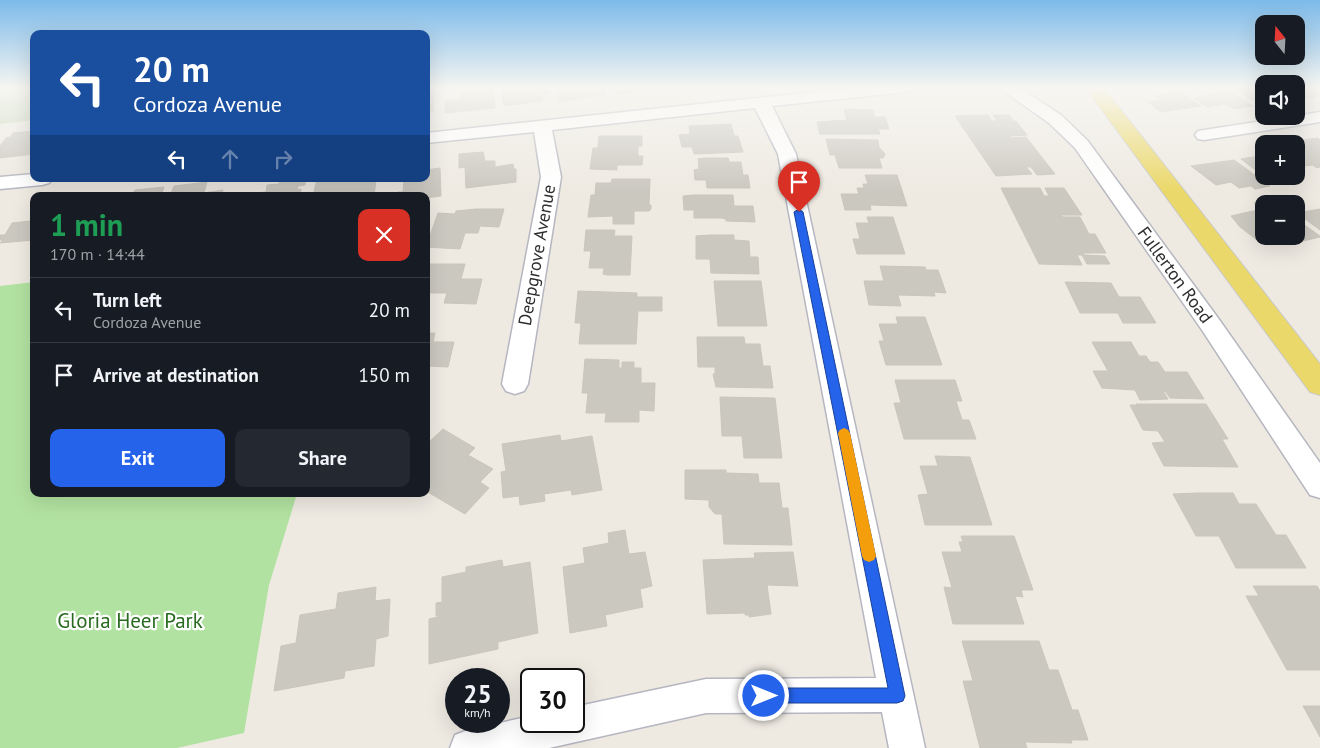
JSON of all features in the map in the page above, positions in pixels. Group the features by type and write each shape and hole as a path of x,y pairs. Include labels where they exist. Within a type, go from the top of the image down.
{"main road":[{"path":"1121,122 1320,384"}],"street":[{"path":"430,138 579,122"},
{"path":"770,122 787,154 907,748"},
{"name":"Fullerton Road","path":"1061,122 1081,144 1210,324 1320,486"},
{"path":"1204,135 1288,122"},
{"name":"Deepgrove Avenue","path":"515,384 551,177 542,126"},
{"path":"0,183 30,180"},
{"path":"468,748 706,696 897,696"}],"green space":[{"path":"0,122 18,122 0,124"},
{"name":"Gloria Heer Park","path":"30,282 30,497 296,497 269,585 244,733 177,748 0,748 0,286"}],"building":[{"path":"817,122 887,122 889,129 878,129 880,134 820,134"},
{"path":"959,122 1017,122 1027,135 1010,136 1011,138 1026,137 1055,174 1037,175 1031,167 1026,167 1032,174 996,176"},
{"path":"731,124 734,136 738,136 743,152 694,154 692,147 682,147 679,135 690,134 689,126"},
{"path":"30,131 30,154 0,158 0,146 13,133"},
{"path":"599,136 642,136 642,146 638,146 638,156 643,156 642,165 617,165 617,170 590,169 593,148 598,148"},
{"path":"1318,138 1320,140 1320,167 1317,168 1307,161 1312,165 1305,165 1305,140"},
{"path":"826,139 878,140 879,147 885,154 883,158 879,158 882,168 839,168 835,155 830,155"},
{"path":"483,152 485,161 495,161 495,167 513,164 514,169 516,169 516,182 466,188 465,167 459,168 459,154"},
{"path":"1255,157 1255,170 1241,159"},
{"path":"728,158 729,162 741,162 743,175 748,175 750,188 707,188 706,180 695,180 694,170 699,169 698,159"},
{"path":"1234,160 1255,175 1255,185 1270,186 1255,189 1251,186 1239,188 1231,182 1216,185 1191,166"},
{"path":"440,168 441,196 430,197 430,192 403,192 404,182 430,182 430,169"},
{"path":"865,175 897,175 907,206 870,205 871,210 845,210 841,194 859,194 857,188 864,188 863,184 868,184"},
{"path":"612,179 650,179 649,205 651,205 651,209 649,211 634,211 634,224 613,224 613,216 588,217 591,195 595,195 596,183 611,183"},
{"path":"207,182 204,192 172,192 174,186"},
{"path":"279,182 306,182 305,185 298,186 297,190 301,189 300,192 266,192 267,185 279,184"},
{"path":"316,182 376,182 374,192 314,192"},
{"path":"164,187 162,192 134,192 135,190"},
{"path":"1001,188 1040,188 1044,196 1049,196 1045,188 1064,188 1082,215 1061,215 1063,217 1080,217 1089,234 1095,234 1106,253 1083,253 1084,255 1105,256 1110,264 1087,264 1082,255 1077,255 1082,265 1039,264"},
{"path":"733,195 734,206 753,206 755,222 726,221 726,219 721,218 694,218 694,210 684,210 683,196"},
{"path":"504,209 499,227 480,226 478,233 465,233 460,249 430,247 430,236 438,213 455,214 456,211"},
{"path":"1320,209 1320,230 1305,219 1305,212"},
{"path":"1255,211 1255,238 1240,227 1231,216"},
{"path":"867,217 893,217 905,254 857,254 853,239 860,239 856,223 869,223"},
{"path":"30,221 30,240 0,243 3,240 0,240 0,235 5,235 12,223"},
{"path":"1305,225 1320,236 1305,241"},
{"path":"586,230 615,230 614,236 632,236 630,275 607,275 603,274 604,268 589,268 591,251 584,251"},
{"path":"734,235 734,240 749,241 750,257 758,257 759,274 711,273 710,259 696,259 696,236"},
{"path":"430,264 465,264 461,279 482,279 476,304 444,303 447,293 430,293"},
{"path":"880,266 925,267 926,270 938,270 946,293 934,292 935,296 898,295 901,306 869,305 864,281 884,281"},
{"path":"714,281 761,281 767,326 718,326"},
{"path":"1065,282 1111,283 1119,297 1140,297 1156,323 1123,323 1118,313 1080,313"},
{"path":"578,291 637,293 637,297 662,297 662,311 638,311 636,344 579,344 581,323 575,323"},
{"path":"896,317 925,317 942,365 886,365 879,341 884,341 879,324 898,324"},
{"path":"430,333 435,333 433,342 454,342 448,367 430,366"},
{"path":"697,337 744,337 745,344 760,344 763,366 770,366 773,388 716,387 713,374 715,374 715,367 698,367"},
{"path":"1092,342 1131,342 1139,356 1146,356 1150,362 1158,362 1165,372 1187,372 1204,399 1170,398 1163,391 1168,399 1140,400 1135,390 1102,388 1093,371 1108,371"},
{"path":"585,359 619,360 619,368 622,368 622,362 634,362 634,368 641,368 641,383 655,383 654,411 639,410 639,422 605,422 606,413 586,413 588,393 582,393"},
{"path":"895,380 955,380 962,401 956,401 962,420 969,420 976,439 904,439 894,403 901,403"},
{"path":"720,397 775,398 782,458 744,458 742,436 722,436"},
{"path":"1206,404 1228,439 1222,439 1238,467 1164,466 1152,443 1165,442 1158,431 1143,430 1130,405"},
{"path":"443,429 475,448 468,455 493,469 480,482 489,488 465,514 430,493 430,441"},
{"path":"560,435 561,441 592,436 602,490 572,495 571,490 544,494 545,501 520,505 519,496 503,498 501,472 506,471 502,444"},
{"path":"935,456 970,457 992,525 925,525 918,495 928,494 920,466 938,466"},
{"path":"685,470 726,470 726,473 758,474 759,483 779,483 782,508 788,508 792,545 724,544 722,514 715,514 709,507 709,500 685,499"},
{"path":"1233,493 1239,504 1256,504 1276,535 1286,535 1306,568 1236,568 1219,536 1196,536 1173,494"},
{"path":"625,530 629,554 645,552 652,586 640,589 643,607 605,615 607,626 570,633 563,567 585,563 583,548 609,543 608,533"},
{"path":"961,536 1014,536 1033,590 1021,590 1023,597 1015,596 1024,624 953,624 944,587 952,588 942,552 962,552 959,542 963,542"},
{"path":"793,552 798,586 767,585 771,614 749,617 745,613 707,614 703,560 755,558 754,553"},
{"path":"502,560 503,567 530,562 538,633 498,642 498,649 429,664 429,619 442,616 436,616 436,603 442,602 442,577 466,572 466,567"},
{"path":"1253,586 1317,586 1320,591 1320,670 1287,670 1246,596 1259,596"},
{"path":"376,587 375,601 390,599 388,636 376,639 374,666 345,671 344,678 274,691 281,646 296,643 300,615 336,609 338,593"},
{"path":"962,641 1039,641 1049,670 1058,670 1072,710 1078,710 1088,740 1071,740 1072,743 1025,742 1027,748 980,748 963,681 973,681"},
{"path":"1303,706 1320,706 1320,737"}],"slow traffic":[{"path":"844,433 869,556"}],"route":[{"path":"764,696 897,696 799,212"}]}
